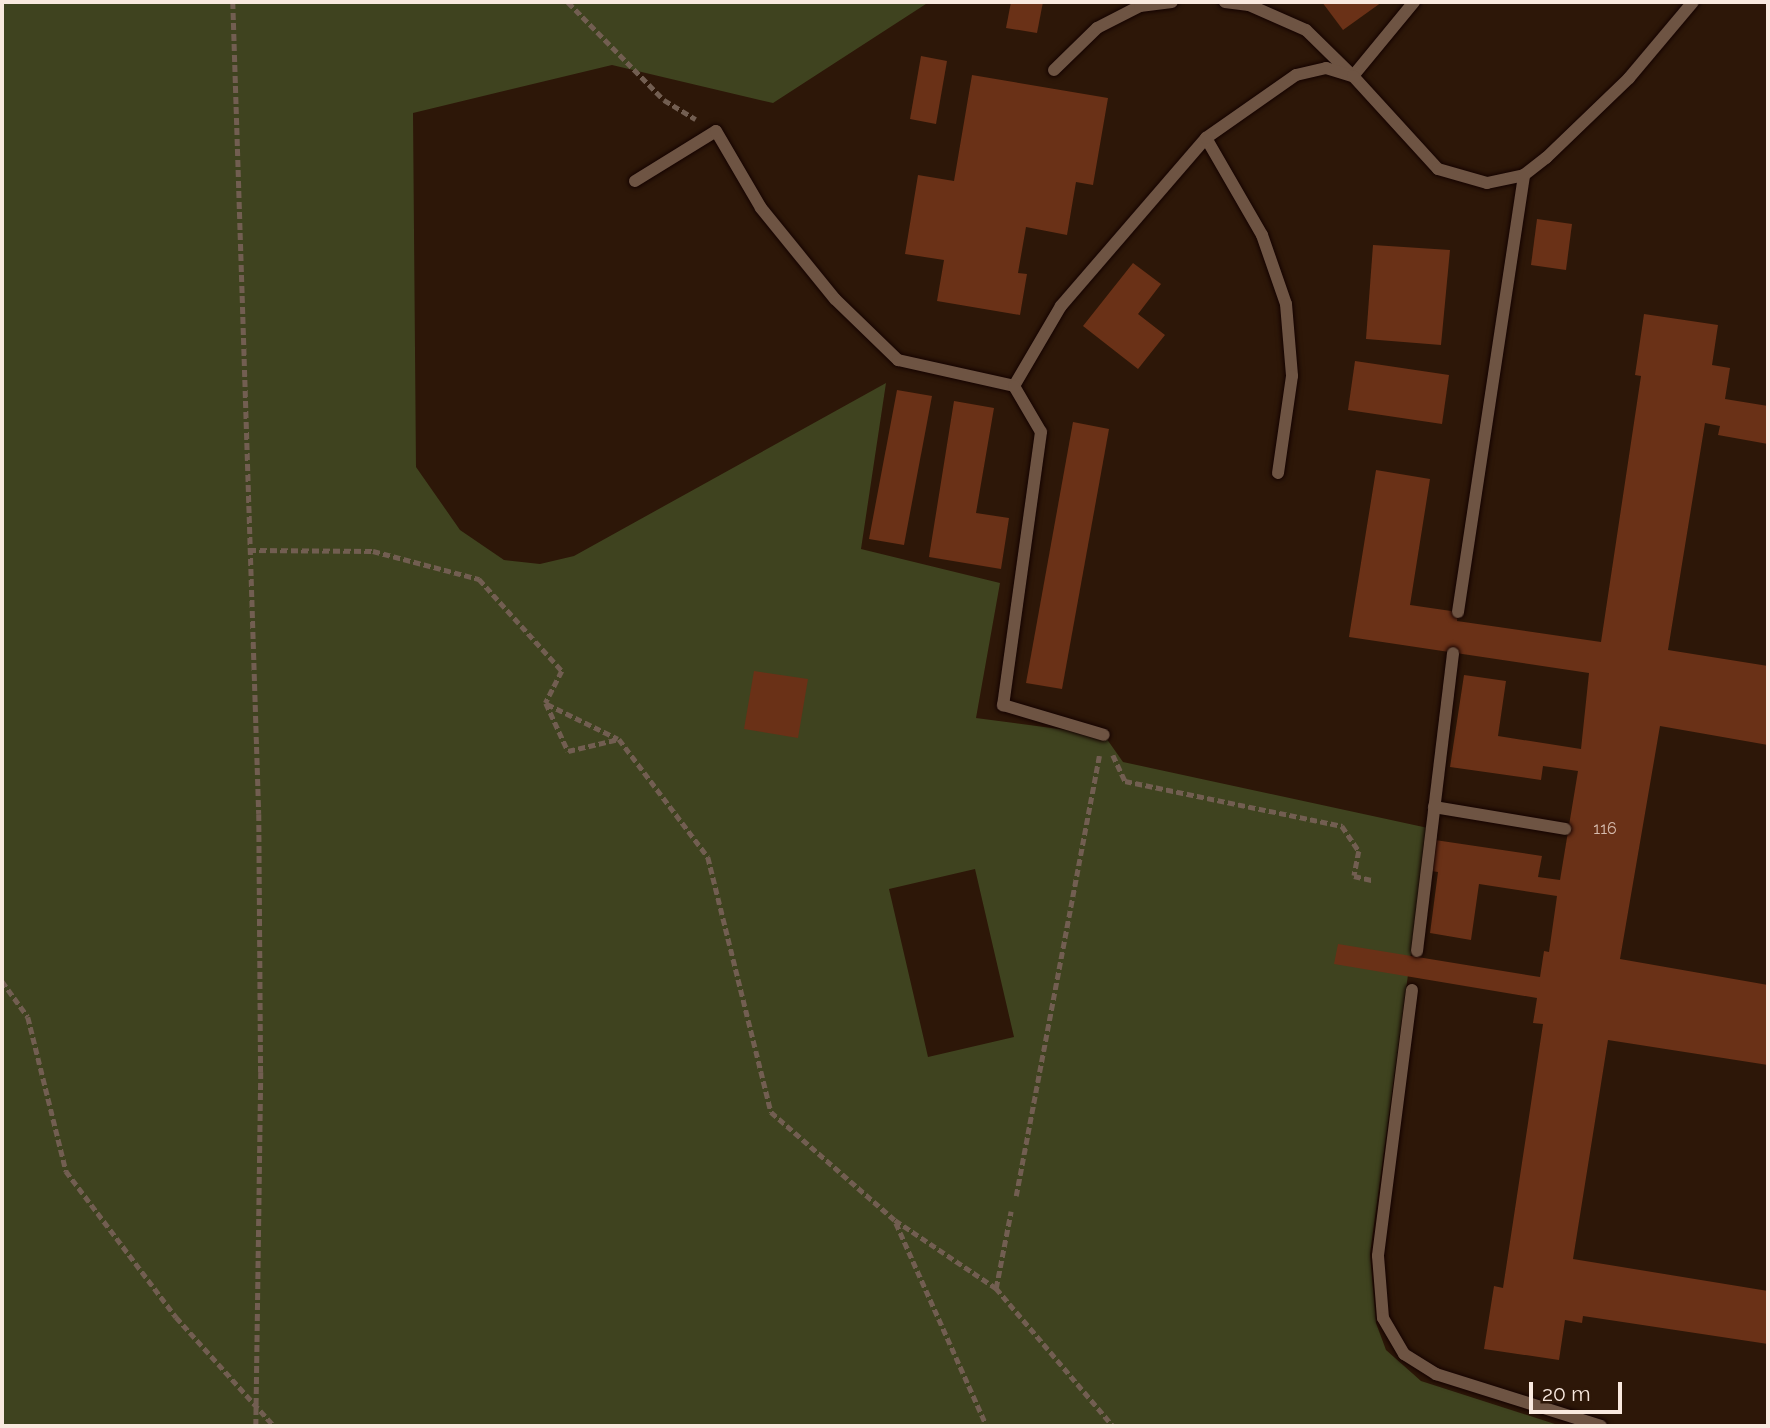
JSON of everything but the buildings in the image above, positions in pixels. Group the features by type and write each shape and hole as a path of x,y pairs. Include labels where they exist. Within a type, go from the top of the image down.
{"lane":[{"path":"1054,70 1097,28 1140,6 1172,2"},
{"path":"1225,2 1249,5 1306,30 1353,76 1438,169 1487,183 1524,175 1629,78 1693,2"},
{"path":"1353,76 1416,3"},
{"path":"1014,386 1061,306 1206,138 1296,75 1326,68 1353,76"},
{"path":"635,181 716,131 761,208 835,299 898,359 1014,386 1041,432 1003,705 1104,735"},
{"path":"1206,138 1262,235 1286,304 1292,376 1278,472"},
{"path":"1458,612 1524,175"},
{"path":"1417,951 1453,653"},
{"path":"1434,807 1565,829"},
{"path":"1412,990 1378,1256 1383,1318 1404,1354 1436,1374 1601,1426"}],"path":[{"path":"233,2 259,814 256,1426"},
{"path":"568,2 664,100 716,131"},
{"path":"249,550 373,551 479,579 562,671 545,703"},
{"path":"545,703 568,751 619,739"},
{"path":"545,703 619,739 708,858 771,1112 895,1220 996,1288 1114,1426"},
{"path":"1104,735 1125,781 1342,826 1359,851 1354,876 1372,880"},
{"path":"1016,1196 1104,735"},
{"path":"2,981 28,1017 66,1171 176,1317 274,1426"},
{"path":"996,1288 1011,1212"},
{"path":"895,1220 987,1426"}],"green space":[{"path":"2,2 929,2 773,103 612,65 413,113 416,467 460,530 504,560 540,564 574,556 886,383 861,549 1000,583 976,718 1104,735 1123,762 1428,828 1370,1254 1376,1323 1386,1350 1421,1381 1561,1426 2,1426","holes":["975,869 1014,1037 928,1057 889,889"]}]}
